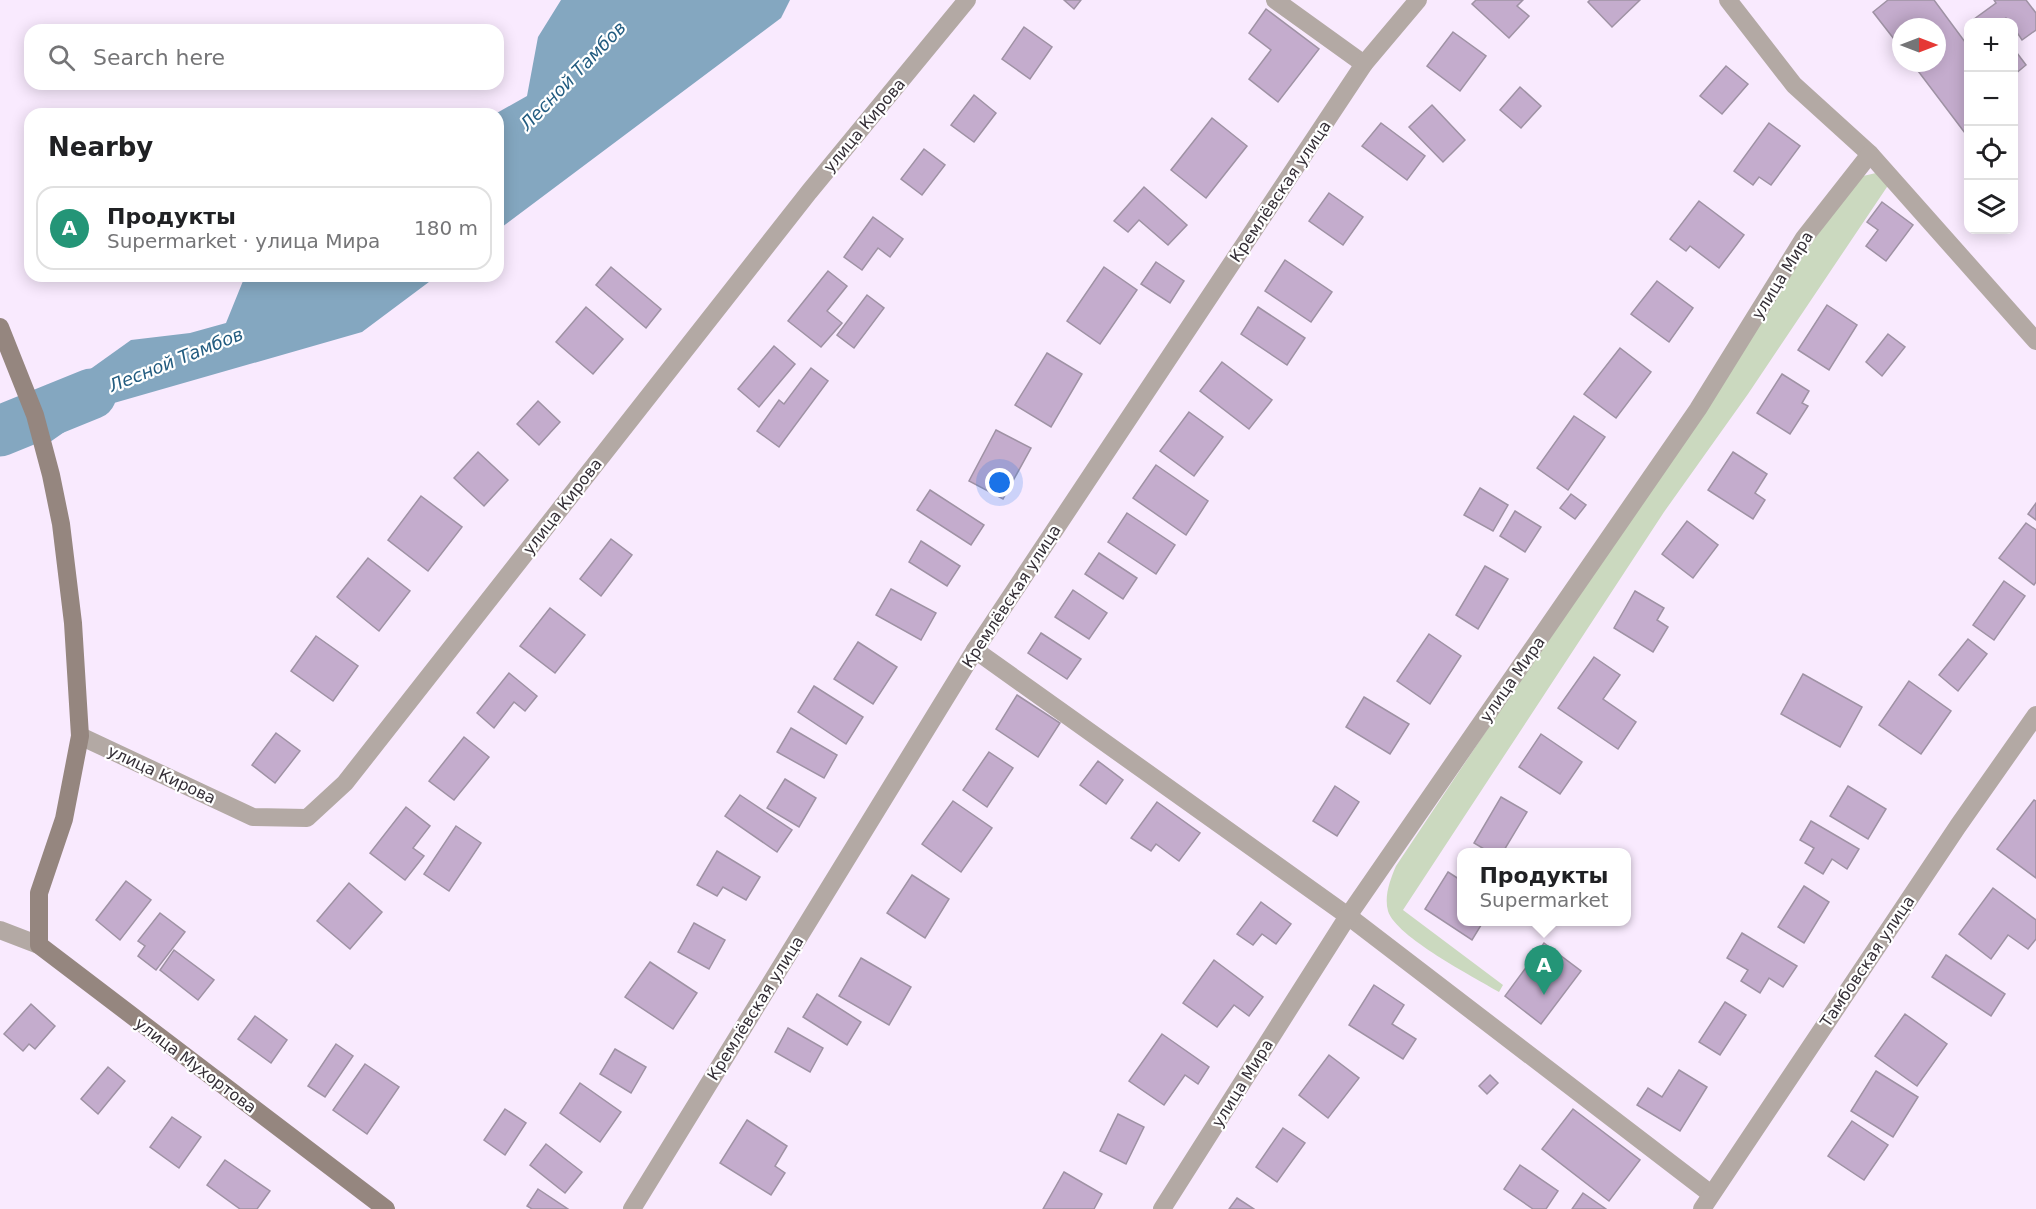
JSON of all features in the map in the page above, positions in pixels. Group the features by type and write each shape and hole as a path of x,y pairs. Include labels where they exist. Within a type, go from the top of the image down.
{"street":[{"name":"улица Кирова","path":"80,736 253,817 307,818 345,783 809,192 967,0"},
{"path":"1275,0 1364,64"},
{"name":"Кремлёвская улица","path":"632,1209 975,650 1364,64 1418,0"},
{"path":"1728,0 1794,85 1870,154 2036,341"},
{"name":"улица Мира","path":"1162,1209 1348,916 1698,409 1804,238 1870,154"},
{"path":"0,327 35,415 51,475 61,524 73,623 80,736 64,819 39,893 39,945"},
{"path":"975,650 1348,916 1706,1202"},
{"name":"Тамбовская улица","path":"1706,1202 1951,836 2036,715"},
{"name":"улица Мухортова","path":"0,930 39,945 386,1209"}],"green space":[{"path":"1876,173 1889,184 1748,394 1664,512 1403,910 1503,985 1499,992 1437,956 1405,933 1394,921 1388,911 1387,894 1396,866 1848,189 1863,176"}],"water":[{"path":"561,0 790,0 781,18 504,226 504,109 527,96 538,37"},
{"path":"243,282 429,282 362,332 100,407 50,442 34,392 75,380 131,340 190,333 226,323"}],"building":[{"path":"1064,0 1081,0 1074,9"},
{"path":"1476,0 1523,0 1517,6 1529,16 1509,38 1472,4"},
{"path":"1590,0 1640,0 1612,27 1588,2"},
{"path":"1888,0 1934,0 1964,41 1964,132 1919,72 1946,72 1946,18 1892,18 1892,36 1873,12"},
{"path":"1994,0 2026,0 2036,13 2036,30 2022,40 2018,34 2018,18 1975,18 1996,3"},
{"path":"1266,9 1319,49 1278,102 1249,79 1271,50 1249,33"},
{"path":"1024,27 1052,47 1030,79 1002,59"},
{"path":"1453,32 1486,56 1460,91 1427,66"},
{"path":"2018,54 2026,65 2018,72"},
{"path":"1726,66 1748,84 1722,114 1700,96"},
{"path":"1520,87 1541,106 1521,128 1500,110"},
{"path":"974,95 996,113 974,142 951,125"},
{"path":"1432,105 1465,140 1443,162 1409,127"},
{"path":"1212,118 1247,146 1206,198 1171,170"},
{"path":"1381,123 1425,156 1407,180 1362,146"},
{"path":"1769,123 1800,146 1771,185 1759,177 1753,185 1734,171"},
{"path":"924,149 945,165 922,195 901,179"},
{"path":"1144,187 1187,225 1168,245 1139,220 1128,232 1114,221"},
{"path":"1329,193 1363,217 1343,245 1309,221"},
{"path":"1699,201 1744,235 1719,268 1690,246 1686,251 1670,239"},
{"path":"1882,202 1913,225 1886,261 1866,246 1878,230 1867,222"},
{"path":"873,217 903,239 890,257 878,248 862,270 844,257"},
{"path":"1285,260 1332,292 1311,322 1265,291"},
{"path":"1156,262 1184,281 1170,303 1141,284"},
{"path":"611,267 661,309 646,328 596,285"},
{"path":"1104,267 1137,290 1100,344 1067,321"},
{"path":"828,271 847,286 827,311 842,323 821,347 788,321"},
{"path":"1657,281 1693,308 1669,342 1631,314"},
{"path":"867,295 884,308 854,348 837,335"},
{"path":"1827,305 1857,325 1829,370 1798,350"},
{"path":"586,307 623,339 593,374 556,342"},
{"path":"1258,307 1305,338 1287,365 1241,334"},
{"path":"1888,334 1905,347 1882,376 1866,362"},
{"path":"774,346 795,364 759,407 738,389"},
{"path":"1620,348 1651,372 1616,418 1584,394"},
{"path":"1047,353 1082,374 1051,427 1015,405"},
{"path":"1222,362 1272,400 1249,429 1200,391"},
{"path":"811,368 828,381 779,447 757,431 779,400 784,404"},
{"path":"1782,374 1809,391 1802,403 1808,406 1790,434 1757,413"},
{"path":"538,401 560,422 539,445 517,424"},
{"path":"1189,412 1223,437 1194,476 1160,451"},
{"path":"1574,416 1605,437 1568,490 1537,468"},
{"path":"996,430 1031,448 1003,499 969,481"},
{"path":"478,452 508,480 484,506 454,478"},
{"path":"1733,452 1767,474 1755,493 1765,500 1753,519 1708,490"},
{"path":"1156,465 1208,501 1186,535 1133,498"},
{"path":"1480,488 1508,505 1493,531 1464,515"},
{"path":"930,490 984,525 971,545 917,510"},
{"path":"1571,494 1586,505 1575,519 1560,508"},
{"path":"421,496 462,527 428,571 388,540"},
{"path":"2036,503 2036,520 2028,514"},
{"path":"1515,511 1541,527 1525,552 1500,536"},
{"path":"1127,513 1175,545 1156,574 1108,542"},
{"path":"1687,521 1718,545 1693,578 1662,554"},
{"path":"2026,523 2036,530 2036,582 2034,585 1999,558"},
{"path":"611,539 632,555 601,596 580,579"},
{"path":"921,541 960,566 947,586 909,562"},
{"path":"1099,553 1137,578 1123,599 1085,574"},
{"path":"368,558 410,591 379,631 337,597"},
{"path":"1485,566 1508,579 1478,629 1456,615"},
{"path":"2004,581 2025,596 1994,640 1973,625"},
{"path":"891,589 936,613 921,640 876,615"},
{"path":"1073,590 1107,613 1089,639 1055,617"},
{"path":"1635,591 1664,608 1657,620 1668,627 1653,652 1614,628"},
{"path":"550,608 585,635 555,673 520,646"},
{"path":"1041,633 1081,659 1067,679 1028,653"},
{"path":"1429,634 1461,656 1430,704 1397,681"},
{"path":"316,636 358,666 333,701 291,671"},
{"path":"1968,639 1987,654 1958,691 1939,675"},
{"path":"858,642 897,667 873,704 834,679"},
{"path":"1594,657 1620,675 1603,699 1636,722 1618,749 1558,708"},
{"path":"509,673 537,696 525,711 514,702 494,728 477,713"},
{"path":"1803,674 1862,707 1840,747 1781,714"},
{"path":"1909,681 1951,711 1921,754 1879,725"},
{"path":"814,686 863,717 846,744 798,712"},
{"path":"1017,695 1060,723 1038,757 996,729"},
{"path":"1364,697 1409,724 1390,754 1346,727"},
{"path":"791,728 837,755 824,778 777,752"},
{"path":"276,733 300,751 275,783 252,765"},
{"path":"1541,734 1582,762 1560,794 1519,767"},
{"path":"464,737 489,757 454,800 429,781"},
{"path":"989,752 1013,768 987,807 963,790"},
{"path":"1098,761 1123,780 1106,804 1080,785"},
{"path":"785,779 816,798 799,827 767,808"},
{"path":"1335,786 1359,802 1337,836 1313,821"},
{"path":"1848,786 1886,809 1868,839 1830,816"},
{"path":"740,795 792,830 777,852 725,816"},
{"path":"1501,797 1527,812 1505,848 1482,848 1474,843"},
{"path":"2034,800 2036,801 2036,878 1997,849"},
{"path":"953,801 992,828 961,872 922,844"},
{"path":"1157,802 1200,833 1179,861 1156,844 1151,851 1131,838"},
{"path":"406,807 430,826 413,848 424,856 405,880 370,853"},
{"path":"1811,821 1859,849 1847,869 1832,859 1823,874 1805,863 1814,848 1800,840"},
{"path":"456,826 481,843 449,891 424,874"},
{"path":"717,851 760,877 746,900 723,887 717,896 697,885"},
{"path":"1448,872 1457,878 1457,926 1481,926 1472,940 1425,909"},
{"path":"912,875 949,899 925,938 887,913"},
{"path":"126,881 151,900 120,940 96,920"},
{"path":"349,883 382,912 350,949 317,921"},
{"path":"1804,886 1829,902 1804,943 1778,927"},
{"path":"1993,888 2036,920 2036,939 2028,949 2008,935 1991,959 1959,934"},
{"path":"1261,902 1291,924 1276,944 1262,934 1253,945 1237,934"},
{"path":"160,913 185,932 156,970 138,956 145,946 138,941"},
{"path":"694,923 725,940 709,969 678,952"},
{"path":"1742,933 1797,966 1783,987 1769,978 1760,993 1741,981 1748,970 1727,958"},
{"path":"1544,943 1581,971 1541,1024 1505,996"},
{"path":"174,950 214,980 198,1000 160,970"},
{"path":"1946,955 2005,994 1991,1016 1932,977"},
{"path":"861,958 911,987 889,1025 839,996"},
{"path":"1214,960 1263,997 1249,1016 1234,1005 1217,1027 1183,1003"},
{"path":"650,962 697,993 673,1029 625,997"},
{"path":"1374,985 1404,1005 1392,1024 1416,1039 1403,1059 1349,1025"},
{"path":"817,994 861,1022 847,1045 803,1017"},
{"path":"1725,1002 1746,1015 1720,1055 1699,1042"},
{"path":"31,1004 55,1026 35,1049 29,1044 23,1051 4,1034"},
{"path":"1905,1014 1947,1044 1917,1086 1875,1056"},
{"path":"255,1016 287,1040 271,1063 238,1039"},
{"path":"788,1028 823,1048 810,1072 775,1052"},
{"path":"1162,1034 1209,1067 1198,1084 1185,1075 1164,1105 1129,1081"},
{"path":"336,1044 353,1056 325,1097 308,1086"},
{"path":"615,1049 646,1067 631,1093 600,1074"},
{"path":"1329,1055 1359,1078 1328,1118 1299,1095"},
{"path":"365,1064 399,1087 367,1134 333,1110"},
{"path":"108,1067 125,1081 98,1114 81,1099"},
{"path":"1679,1070 1707,1087 1680,1131 1637,1105 1648,1088 1662,1097"},
{"path":"1876,1071 1918,1097 1893,1137 1851,1111"},
{"path":"1490,1075 1498,1083 1487,1094 1479,1086"},
{"path":"580,1083 621,1112 600,1142 560,1113"},
{"path":"505,1109 526,1123 505,1155 484,1140"},
{"path":"1573,1109 1640,1160 1609,1201 1542,1149"},
{"path":"1118,1114 1144,1127 1126,1164 1100,1151"},
{"path":"172,1117 201,1137 179,1168 150,1147"},
{"path":"747,1120 787,1146 775,1166 785,1173 771,1195 720,1163"},
{"path":"1852,1121 1888,1145 1864,1180 1828,1156"},
{"path":"1283,1128 1305,1143 1277,1182 1256,1167"},
{"path":"546,1144 582,1172 565,1193 530,1165"},
{"path":"225,1160 270,1191 257,1209 240,1209 207,1185"},
{"path":"1520,1165 1558,1191 1546,1209 1533,1209 1504,1189"},
{"path":"1064,1172 1102,1194 1094,1209 1043,1209"},
{"path":"538,1189 568,1209 532,1209 527,1206"},
{"path":"1583,1193 1606,1209 1572,1209"},
{"path":"1237,1198 1254,1209 1229,1209"}],"waterway":[{"name":"Лесной Тамбов","path":"0,431 91,394"}],"place":[{"name":"Продукты","path":"1544,995"}]}
